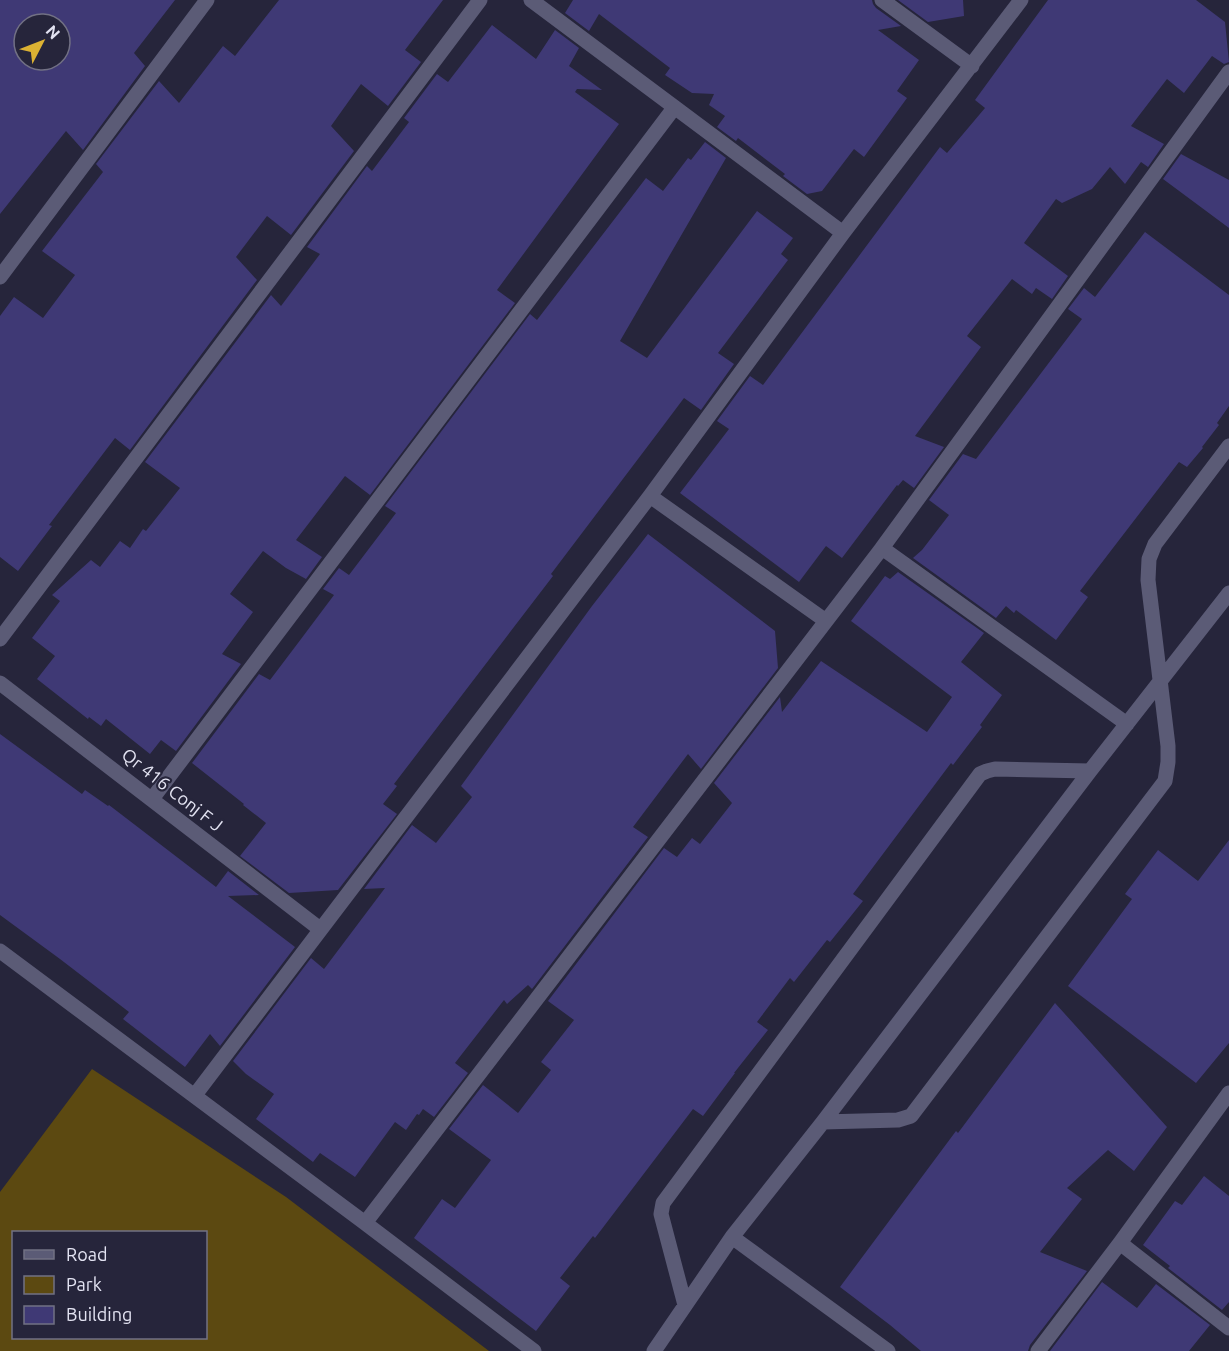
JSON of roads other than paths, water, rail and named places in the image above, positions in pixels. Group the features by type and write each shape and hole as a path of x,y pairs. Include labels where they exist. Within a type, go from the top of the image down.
{"street":[{"path":"0,277 207,0"},
{"path":"0,639 480,0"},
{"path":"531,0 843,233"},
{"path":"882,0 972,66"},
{"path":"195,1095 650,496 843,233 1021,0"},
{"path":"365,1223 882,549 1229,72"},
{"path":"152,799 674,108"},
{"path":"823,1122 898,1120 911,1116 1165,781 1168,746 1148,580 1149,559 1155,544 1229,446"},
{"path":"650,496 826,621"},
{"path":"882,549 1127,724"},
{"path":"654,1351 732,1237 1229,593"},
{"name":"Qr 416 Conj F J","path":"0,683 320,929"},
{"path":"684,1305 661,1214 663,1203 980,774 995,769 1090,771"},
{"path":"0,951 534,1351"},
{"path":"1038,1351 1229,1093"},
{"path":"732,1237 888,1351"},
{"path":"1120,1243 1229,1328"}]}
